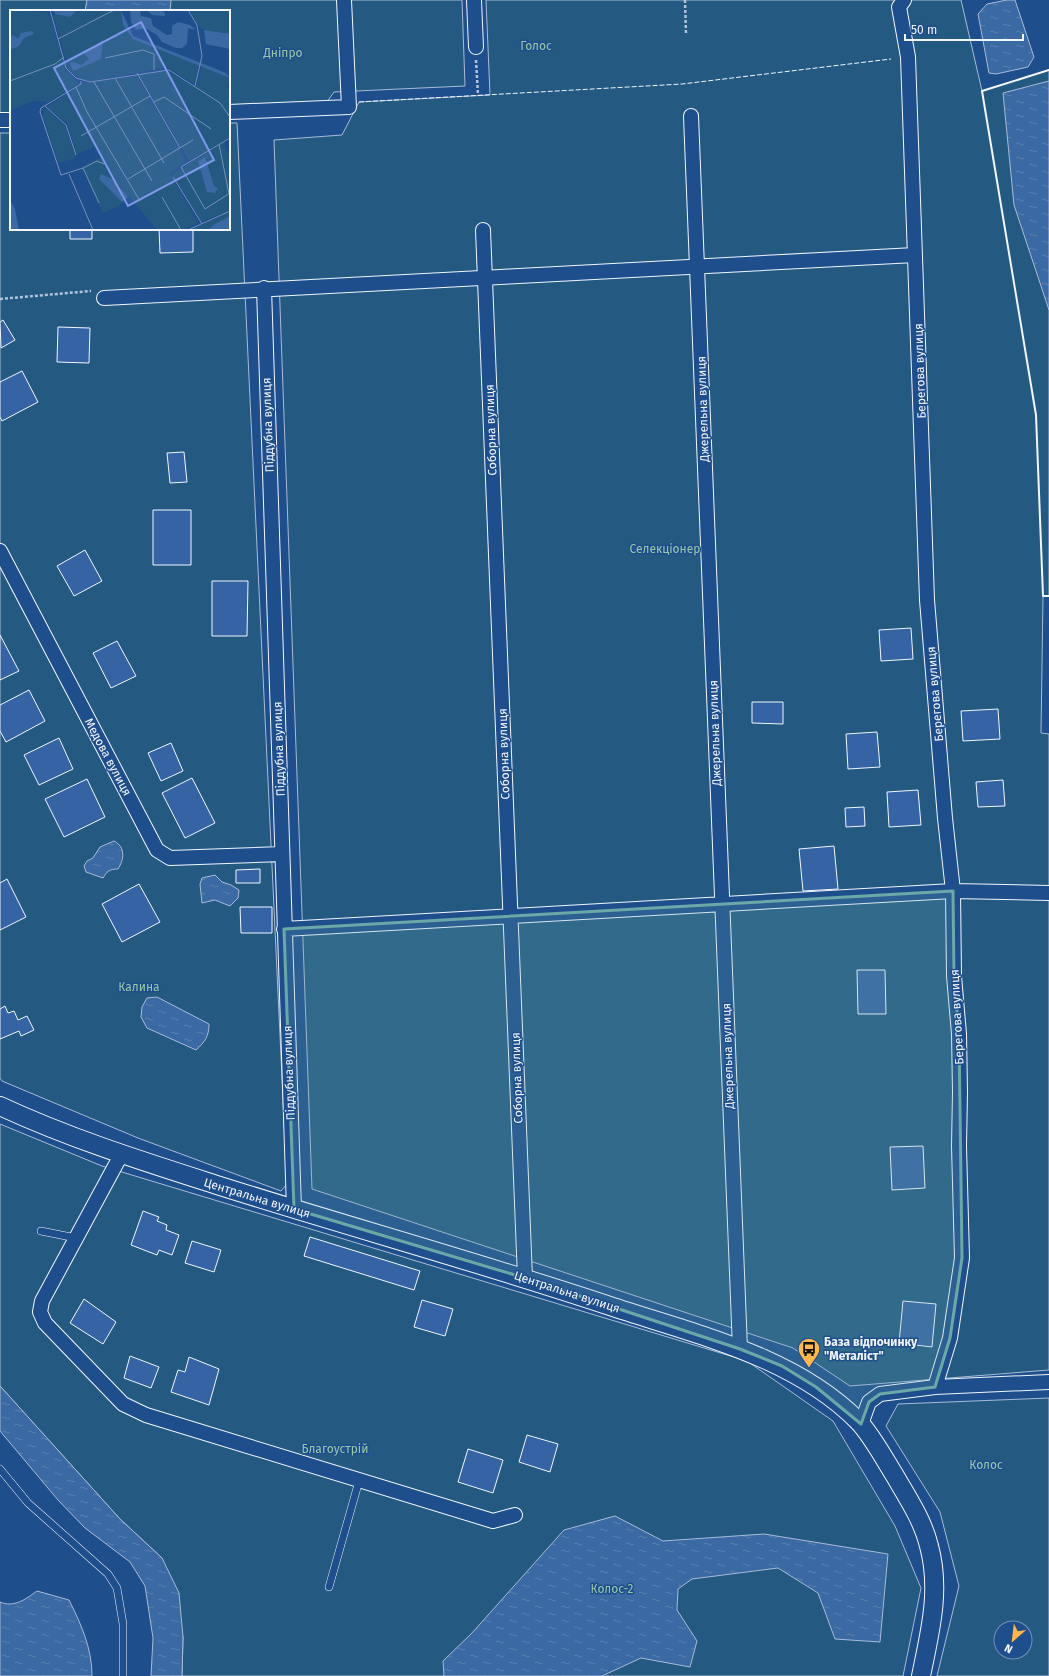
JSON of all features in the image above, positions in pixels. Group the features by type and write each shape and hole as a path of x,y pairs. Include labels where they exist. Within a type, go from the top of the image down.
{"street":[{"path":"230,112 349,107 344,0"},
{"path":"474,0 476,47"},
{"name":"Берегова вулиця","path":"904,0 899,7 908,57 927,600 945,818 953,890 954,976 959,1048 962,1258 950,1338 935,1387"},
{"name":"Джерельна вулиця","path":"691,116 740,1349"},
{"name":"Соборна вулиця","path":"483,230 525,1278"},
{"path":"100,294 697,268 915,255"},
{"name":"Піддубна вулиця","path":"264,288 294,1209"},
{"name":"Медова вулиця","path":"0,551 157,850 170,858 282,854"},
{"path":"284,929 953,890 1049,893"},
{"name":"Центральна вулиця","path":"0,1106 40,1125 121,1155 294,1209 525,1278 740,1349 782,1366 816,1387 841,1406 861,1424 913,1507 929,1544 935,1582 933,1619 920,1676"},
{"path":"121,1155 42,1301 40,1312 45,1323 123,1404 146,1415 493,1521 515,1515"},
{"path":"861,1424 869,1402 880,1394 935,1387 1049,1382"}],"lane":[{"path":"41,1231 76,1238"},
{"path":"0,1469 28,1503 108,1574 117,1588 123,1624 123,1676"},
{"path":"329,1587 359,1481"}],"path":[{"path":"685,0 686,34"},
{"path":"476,47 478,95"},
{"path":"0,299 100,294"}],"highlighted area":[{"path":"953,891 954,976 959,1034 962,1258 950,1338 935,1387 880,1394 869,1402 861,1424 816,1387 782,1366 740,1349 525,1278 294,1209 284,929"}],"green space":[{"name":"Дніпро","path":"0,0 462,0 465,86 334,92 324,106 230,108 230,10 10,10 10,114 0,115"},
{"name":"Селекціонер","path":"486,0 961,0 982,91 1049,70 1049,596 1043,596 1041,733 1049,734 1049,1370 850,1386 793,1348 312,1189 274,140 342,135 359,102 490,95"},
{"name":"Калина","path":"230,123 237,123 287,1184 281,1191 138,1138 2,1081 0,1078 0,133 10,133 10,230 230,230"},
{"name":"Благоустрій","path":"0,1124 102,1166 747,1361 833,1421 895,1526 921,1588 903,1676 182,1676 183,1637 162,1558 120,1519 0,1386"},
{"name":"Колос","path":"1049,1398 1049,1676 937,1676 959,1586 940,1512 886,1426 898,1404"}],"water":[{"path":"87,0 171,0 170,10 85,10"},
{"path":"1015,0 1034,57 1028,67 996,74 989,73 978,14 987,4"},
{"path":"1049,81 1049,310 1014,205 1003,93"},
{"path":"114,841 121,847 123,854 122,862 118,869 109,871 103,878 86,872 84,866 87,861 93,858 100,847"},
{"path":"215,875 222,882 239,890 238,898 230,906 215,900 202,903 200,884 202,878"},
{"path":"157,997 209,1024 206,1038 196,1050 147,1028 141,1017 142,1007 147,998"},
{"path":"0,1386 120,1519 162,1558 179,1593 183,1637 182,1676 151,1676 153,1638 145,1586 130,1562 85,1528 58,1500 0,1431"},
{"path":"615,1516 663,1541 764,1534 888,1554 880,1642 835,1639 818,1593 778,1568 692,1579 678,1589 677,1610 697,1641 690,1667 641,1658 602,1676 444,1676 443,1661 472,1633 564,1530"},
{"path":"37,1591 69,1600 82,1627 88,1646 92,1666 92,1676 0,1676 0,1602 10,1604 20,1602"}],"building":[{"path":"70,230 92,230 92,239 70,239"},
{"path":"159,230 193,230 193,252 160,253"},
{"path":"3,320 15,340 1,348 0,322"},
{"path":"58,327 90,328 89,363 57,362"},
{"path":"22,371 38,402 2,421 0,417 0,382"},
{"path":"184,452 187,482 170,483 167,453"},
{"path":"153,510 191,510 191,565 153,565"},
{"path":"85,550 102,581 74,596 57,566"},
{"path":"212,581 248,581 247,636 212,636"},
{"path":"911,628 913,659 881,661 879,630"},
{"path":"0,635 19,671 0,680"},
{"path":"117,641 136,676 111,688 93,653"},
{"path":"29,690 45,721 6,742 0,731 0,705"},
{"path":"752,702 783,702 783,724 752,723"},
{"path":"998,709 1000,739 963,741 961,711"},
{"path":"877,732 880,767 848,769 846,734"},
{"path":"59,738 73,769 39,785 24,755"},
{"path":"171,743 183,771 161,781 148,753"},
{"path":"192,778 215,823 185,838 162,793"},
{"path":"87,779 105,817 64,837 45,799"},
{"path":"1003,780 1005,806 978,807 976,782"},
{"path":"918,790 921,825 889,827 887,792"},
{"path":"864,807 865,826 846,827 845,808"},
{"path":"834,846 838,889 803,891 799,849"},
{"path":"260,869 260,883 236,883 236,870"},
{"path":"7,879 26,917 0,930 0,883"},
{"path":"139,884 160,922 122,942 102,904"},
{"path":"240,907 272,907 272,933 241,933"},
{"path":"857,970 885,970 886,1014 858,1014"},
{"path":"5,1006 8,1013 14,1011 18,1020 27,1016 34,1030 21,1036 19,1031 0,1039 0,1009"},
{"path":"923,1146 925,1188 892,1190 890,1147"},
{"path":"143,1211 159,1217 157,1221 167,1225 166,1230 179,1235 172,1255 159,1250 157,1255 131,1245"},
{"path":"310,1237 420,1271 414,1290 304,1256"},
{"path":"192,1241 221,1250 214,1272 185,1263"},
{"path":"84,1299 116,1322 103,1344 70,1323"},
{"path":"422,1300 453,1309 445,1336 414,1327"},
{"path":"903,1301 936,1304 932,1347 899,1343"},
{"path":"130,1356 159,1367 151,1388 124,1378"},
{"path":"189,1357 219,1369 209,1405 171,1392 178,1370 185,1372"},
{"path":"527,1435 558,1444 550,1472 519,1462"},
{"path":"468,1449 503,1460 493,1493 458,1482"}],"fence":[{"path":"359,102 682,84 891,59"}],"wall":[{"path":"1049,70 982,91 1036,415 1043,596 1049,596"}],"place":[{"name":"База відпочинку \"Металіст\"","path":"809,1368"}],"park label":[{"name":"Голос","path":"536,46"},
{"name":"Колос-2","path":"612,1589"}]}
